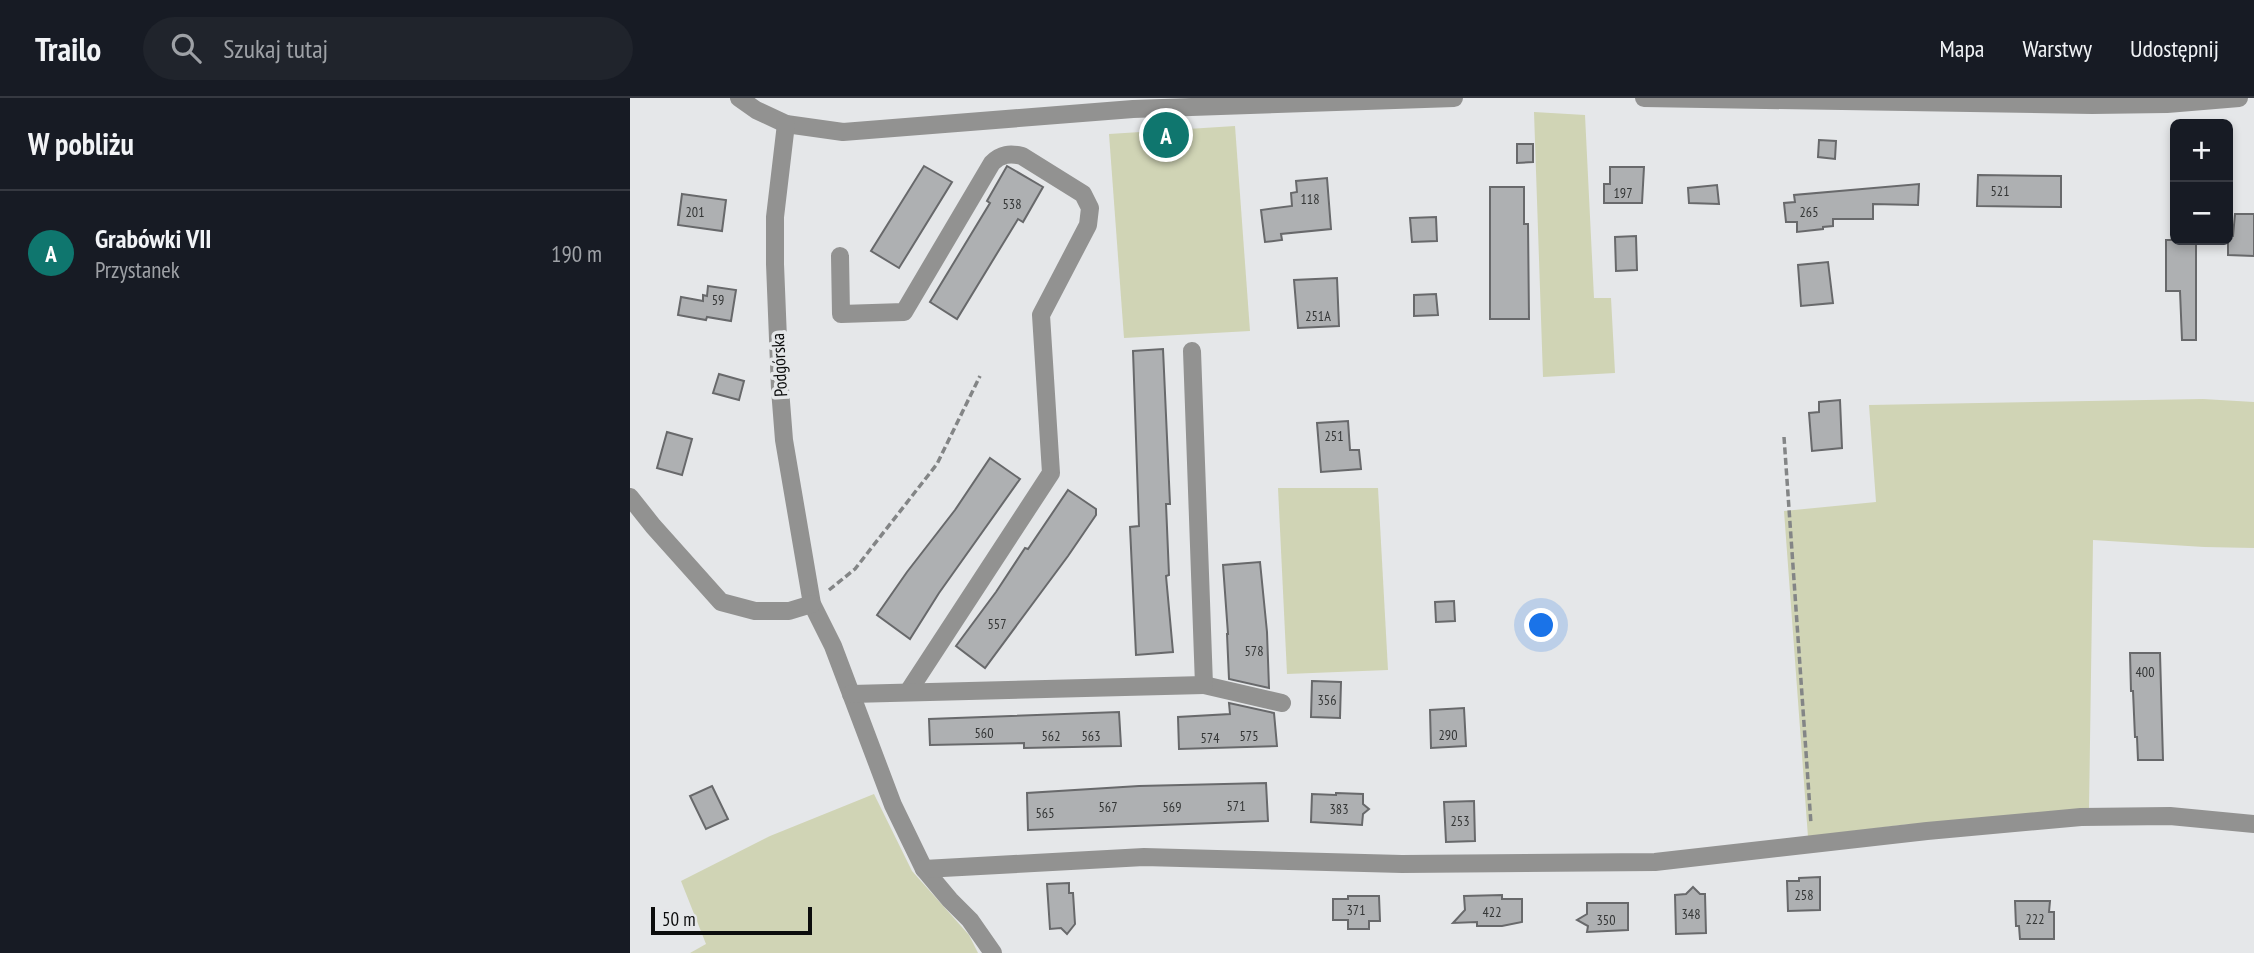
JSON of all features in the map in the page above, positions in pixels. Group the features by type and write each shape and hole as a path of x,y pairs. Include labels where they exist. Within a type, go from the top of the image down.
{"street":[{"path":"739,98 755,110 786,124 843,132 1133,109 1454,98"},
{"path":"1644,98 2092,105 2167,104 2239,98"},
{"name":"Podgórska","path":"786,124 775,217 780,389 784,440 811,604 833,646 893,805 925,869 970,920 993,953"},
{"path":"840,256 841,314 904,312 992,163 1005,155 1022,156 1083,194 1090,208 1088,225 1041,315 1051,472 908,692"},
{"path":"1192,351 1204,685"},
{"path":"630,497 721,602 755,611 789,611 811,604"},
{"path":"851,694 1204,685 1282,703"},
{"path":"925,869 1144,857 1402,864 1655,862 1927,831 2081,817 2170,816 2254,824"}],"path":[{"path":"811,604 855,569 937,464 980,376"},
{"path":"1784,437 1813,844"}],"green space":[{"path":"1534,112 1585,115 1594,298 1611,298 1615,373 1543,377"},
{"path":"1235,126 1250,331 1124,338 1109,134"},
{"path":"2203,399 2254,402 2254,548 2093,540 2089,810 1901,825 1808,837 1784,511 1876,502 1869,405"},
{"path":"1278,488 1378,488 1388,670 1287,674"},
{"path":"874,794 912,871 969,935 978,953 690,953 706,944 681,881 770,836"}],"building":[{"path":"1819,140 1836,141 1835,159 1818,157"},
{"path":"1517,144 1533,144 1533,162 1517,163"},
{"path":"924,166 952,182 899,268 871,251"},
{"path":"1007,166 1043,187 1023,222 1018,219 957,319 930,302 990,203 987,201"},
{"path":"1610,167 1644,167 1642,203 1604,203 1604,184 1610,184"},
{"path":"1978,175 2061,176 2061,207 1977,206"},
{"path":"1327,178 1331,229 1281,234 1282,240 1265,242 1261,210 1292,206 1291,193 1297,192 1296,181"},
{"path":"1919,184 1918,205 1873,204 1873,219 1833,219 1833,226 1797,232 1797,222 1786,222 1784,203 1795,202 1794,195"},
{"path":"1717,185 1719,204 1689,203 1688,188"},
{"path":"1490,187 1524,187 1524,224 1528,224 1529,319 1490,319"},
{"path":"682,194 726,200 722,231 678,225"},
{"path":"2235,214 2254,214 2254,256 2228,255 2228,245 2233,245"},
{"path":"1436,217 1437,241 1412,242 1410,218"},
{"path":"1636,236 1637,270 1616,271 1615,237"},
{"path":"2166,240 2170,240 2170,245 2196,245 2196,340 2182,340 2180,291 2166,291"},
{"path":"1828,262 1833,303 1801,306 1798,265"},
{"path":"1337,278 1339,326 1298,328 1294,280"},
{"path":"708,286 736,290 731,321 678,315 681,297 703,301 703,295 707,296"},
{"path":"1436,294 1438,315 1414,316 1414,295"},
{"path":"1163,349 1170,504 1166,504 1169,575 1166,576 1173,652 1136,655 1130,527 1139,526 1133,351"},
{"path":"719,374 744,381 739,400 713,393"},
{"path":"1840,400 1842,448 1812,451 1809,413 1819,412 1819,402"},
{"path":"1348,421 1350,450 1359,450 1361,469 1321,472 1317,423"},
{"path":"667,432 692,439 682,475 657,468"},
{"path":"990,458 1020,479 939,593 910,639 877,615"},
{"path":"1068,490 1096,509 1096,515 985,668 956,646"},
{"path":"1260,562 1269,688 1229,679 1223,565"},
{"path":"1454,601 1455,621 1436,622 1435,602"},
{"path":"2130,653 2160,653 2163,760 2138,760"},
{"path":"1312,681 1341,682 1340,718 1311,717"},
{"path":"1229,703 1274,713 1277,746 1179,749 1178,717 1230,714"},
{"path":"1464,708 1466,746 1431,748 1430,710"},
{"path":"1119,712 1121,746 1024,748 1024,743 930,745 929,719"},
{"path":"1266,783 1268,821 1028,830 1027,793 1139,786"},
{"path":"712,786 728,819 706,829 690,796"},
{"path":"1312,794 1363,794 1363,804 1369,809 1363,814 1362,825 1311,822"},
{"path":"1474,801 1475,841 1446,842 1444,802"},
{"path":"1820,877 1820,910 1788,911 1787,881"},
{"path":"1069,883 1069,893 1073,893 1075,924 1067,934 1061,928 1050,929 1047,884"},
{"path":"1693,887 1700,894 1705,894 1706,933 1676,934 1675,895 1686,894"},
{"path":"1502,895 1502,899 1522,899 1522,922 1502,926 1477,926 1477,922 1453,923 1465,910 1464,896"},
{"path":"1348,896 1379,896 1380,921 1369,921 1369,929 1348,929 1348,920 1333,920 1333,899 1348,899"},
{"path":"2015,901 2050,901 2049,912 2054,912 2054,939 2020,939 2019,926 2016,926"},
{"path":"1587,903 1628,903 1628,930 1587,932 1588,926 1577,920 1587,914"}],"place":[{"name":"Grabówki VII","path":"1166,135"}]}
